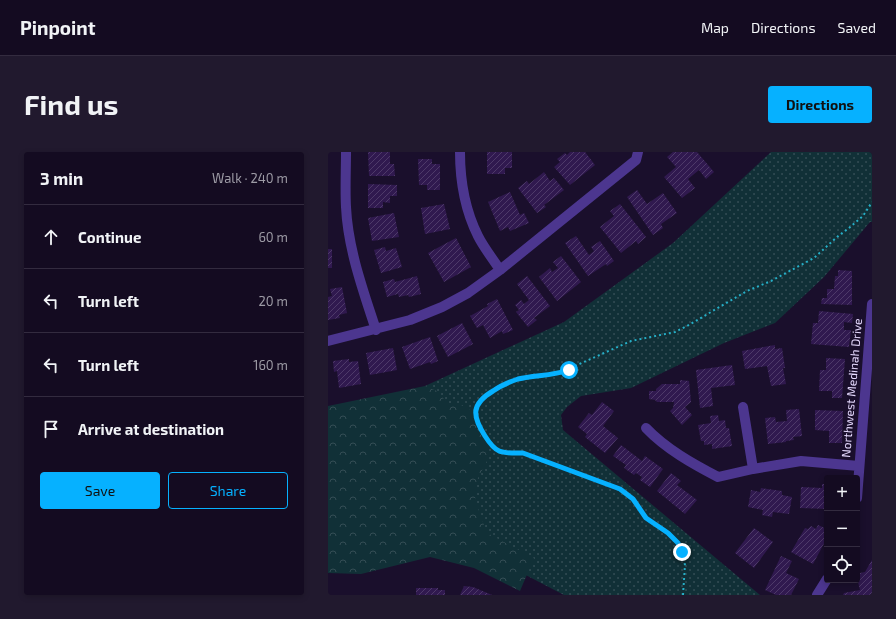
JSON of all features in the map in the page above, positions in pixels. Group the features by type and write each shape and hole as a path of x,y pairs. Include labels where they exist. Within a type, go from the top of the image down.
{"street":[{"path":"346,152 346,208 350,237 355,262 376,330"},
{"path":"460,152 462,188 468,211 478,236 500,270"},
{"path":"328,341 376,330 410,320 442,307 468,293 500,270 637,156"},
{"name":"Northwest Medinah Drive","path":"858,475 872,304"},
{"path":"743,407 753,469"},
{"path":"646,428 656,438 695,465 718,477 753,469 801,462 859,466"},
{"path":"817,595 824,583"}],"path":[{"path":"683,595 685,565 678,543 668,533 646,518 633,499 620,489 523,453 497,452 479,427 476,415 477,404 485,395 506,384 517,380 557,374 631,341 675,332 687,326 747,291 771,281 814,258 862,216 872,202"}],"green space":[{"path":"771,152 872,152 872,222 870,222 824,277 775,323 724,343 631,388 581,396 567,407 561,415 563,430 760,595 564,595 480,551 425,386 564,322 673,243"},
{"path":"425,386 439,392 448,405 461,405 472,411 477,429 489,447 488,459 478,478 475,500 487,533 534,558 520,591 474,568 430,557 361,574 328,573 328,406"}],"building":[{"path":"368,152 390,152 390,164 394,164 395,176 369,176"},
{"path":"487,152 512,152 512,168 505,168 505,174 487,174"},
{"path":"570,152 585,152 595,165 570,185 554,167 560,162 557,159 565,153 567,155"},
{"path":"673,152 697,152 714,172 706,179 699,170 688,179 695,188 682,198 664,177 676,167 667,157"},
{"path":"418,159 432,159 432,164 440,164 440,190 427,190 427,185 419,185"},
{"path":"544,172 550,181 554,178 564,190 544,205 546,207 537,213 518,188 527,181 529,184"},
{"path":"368,184 397,185 397,196 390,196 390,203 383,202 383,208 368,208"},
{"path":"637,190 647,204 663,193 677,213 661,224 663,228 653,235 627,197"},
{"path":"510,192 520,215 524,213 529,223 510,231 508,227 500,231 488,202"},
{"path":"444,204 450,229 425,234 421,208"},
{"path":"620,204 646,237 638,244 636,241 621,253 600,227 614,216 610,211"},
{"path":"394,213 399,237 372,241 368,218"},
{"path":"576,236 589,255 594,251 591,247 600,241 614,261 607,266 606,264 588,276 565,243"},
{"path":"456,238 471,267 444,282 428,253"},
{"path":"385,247 386,251 396,248 402,267 381,273 374,250"},
{"path":"328,249 332,249 332,268 328,268"},
{"path":"561,256 581,282 557,301 539,277 550,268 552,272 558,268 553,262"},
{"path":"838,270 852,271 852,305 821,304 822,298 827,298 827,289 834,289 835,276 838,276"},
{"path":"417,276 421,294 409,297 408,295 399,297 398,294 387,297 383,282 394,279 395,282"},
{"path":"527,276 550,306 534,318 537,320 528,327 516,312 519,310 515,305 521,300 524,304 529,300 517,284"},
{"path":"342,287 347,313 339,315 340,318 328,320 328,297 332,296 330,289"},
{"path":"497,299 513,330 503,334 502,331 490,338 483,325 477,328 470,316"},
{"path":"819,311 853,314 852,323 844,322 844,330 851,330 849,347 811,344 813,323 818,323"},
{"path":"462,323 473,344 448,357 437,336"},
{"path":"430,337 438,361 431,364 430,362 410,369 402,347"},
{"path":"775,345 775,349 782,348 785,368 783,368 786,384 771,386 767,366 745,369 742,351"},
{"path":"393,348 397,370 370,375 366,353"},
{"path":"826,358 845,359 842,398 832,398 832,391 819,391 820,370 826,370"},
{"path":"349,359 349,362 358,361 361,384 339,388 337,371 334,372 333,361"},
{"path":"732,365 735,385 711,388 713,406 700,408 696,370"},
{"path":"680,380 689,381 691,402 685,407 692,415 682,425 670,411 673,408 674,402 657,402 649,399 649,391 656,391 656,389 662,384 680,384"},
{"path":"602,402 614,411 603,426 618,438 605,453 585,437 587,434 578,427 589,413 592,415"},
{"path":"799,409 802,436 793,437 794,440 786,442 768,444 765,418 775,417 776,422 787,421 786,410"},
{"path":"815,410 843,411 842,443 829,443 829,431 815,430"},
{"path":"718,415 719,421 725,420 726,428 729,428 732,446 712,449 712,444 704,445 704,441 701,441 698,425 711,423 710,416"},
{"path":"621,445 642,461 645,456 663,469 650,487 640,480 642,477 636,473 634,475 624,468 626,465 613,456"},
{"path":"671,473 681,481 677,485 697,500 685,514 657,491"},
{"path":"822,484 824,484 824,509 800,508 801,487 822,488"},
{"path":"761,488 782,491 782,495 792,497 789,514 773,512 772,517 762,515 763,510 748,507 751,490 760,492"},
{"path":"818,525 824,528 824,544 813,564 791,552 805,528 808,529 811,526 816,529"},
{"path":"754,528 773,542 754,568 735,553"},
{"path":"781,556 792,561 786,573 799,579 791,595 776,595 765,590"},
{"path":"872,560 872,595 843,595 844,593 860,590 858,583 860,583 860,573 865,572"},
{"path":"464,586 473,587 492,595 460,595"},
{"path":"416,588 438,588 438,590 445,590 445,595 416,595"}],"route":[{"path":"569,370 557,374 517,380 501,386 485,395 477,404 476,415 479,427 497,452 523,453 620,489 633,499 646,518 668,533 678,543 682,552"}]}
